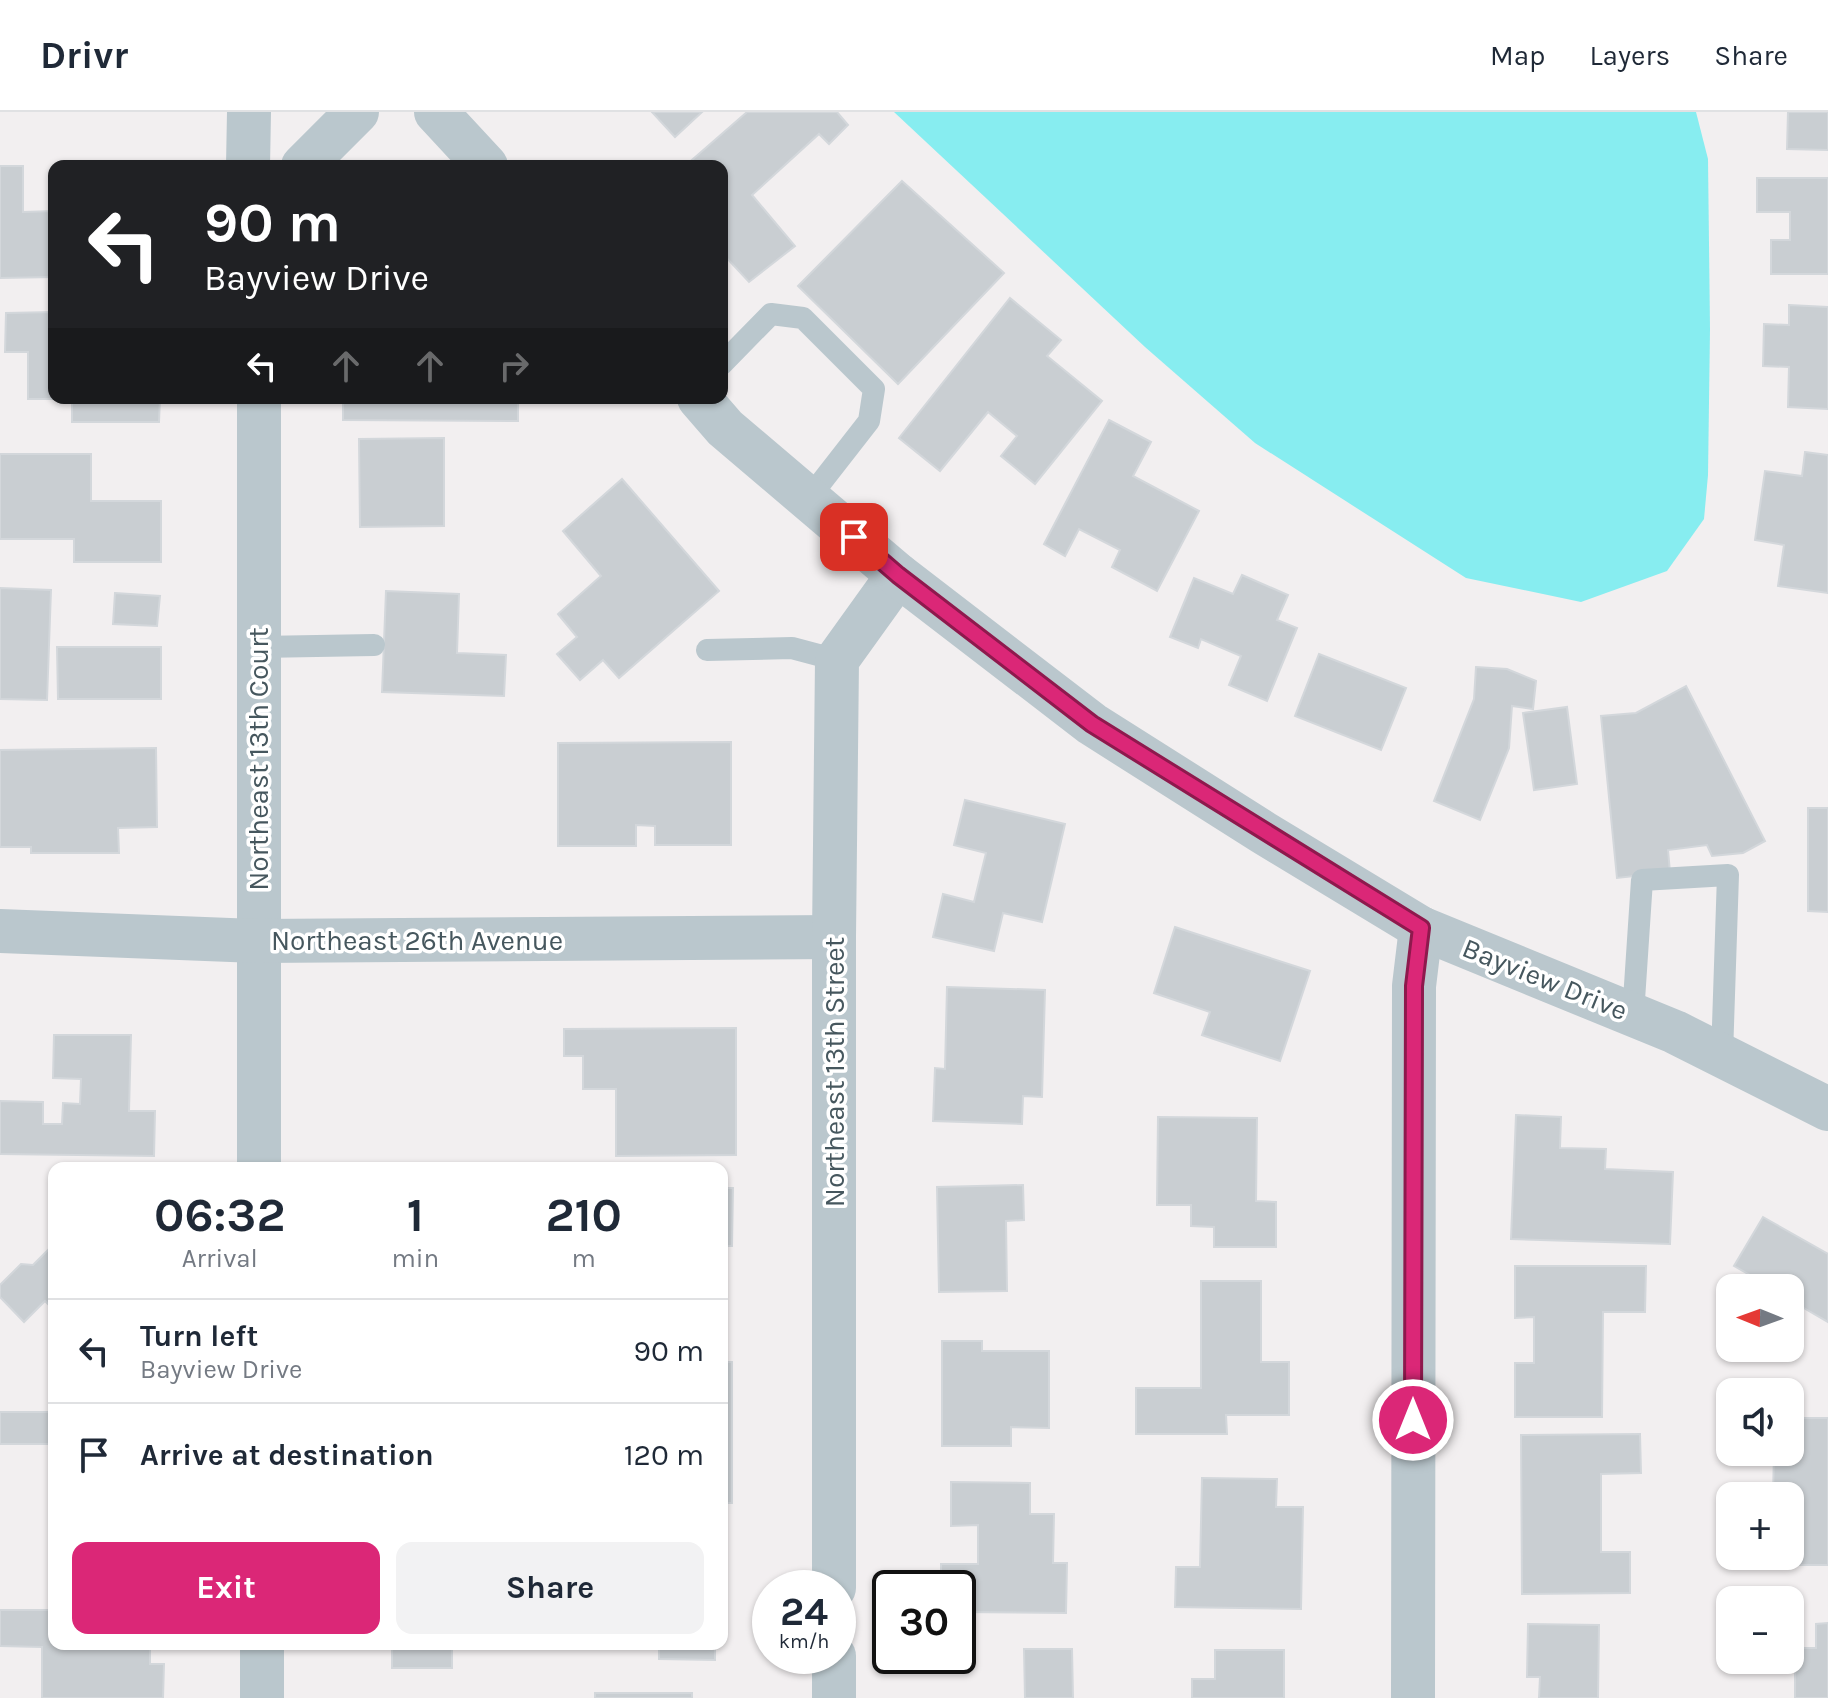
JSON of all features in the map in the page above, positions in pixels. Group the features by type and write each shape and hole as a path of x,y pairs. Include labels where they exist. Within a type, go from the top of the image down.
{"street":[{"path":"248,160 249,112"},
{"path":"309,160 357,112"},
{"path":"436,112 480,160"},
{"name":"Northeast 13th Court","path":"259,404 259,1162"},
{"name":"Bayview Drive","path":"704,404 725,428 898,575 1092,724 1421,928 1633,1015 1722,1055 1828,1109"},
{"path":"837,660 898,575"},
{"name":"Northeast 13th Street","path":"834,1570 837,660"},
{"path":"1413,1698 1414,986 1421,928"},
{"name":"Northeast 26th Avenue","path":"0,931 258,941 834,937"},
{"path":"262,1650 262,1698"},
{"path":"834,1674 834,1698"}],"lane":[{"path":"728,358 771,314 803,318 874,389 869,421 809,498"},
{"path":"259,647 374,645"},
{"path":"707,650 792,648 837,660"},
{"path":"1633,1015 1642,880 1728,875 1722,1055"}],"water":[{"path":"894,112 1696,112 1708,159 1710,329 1708,475 1704,519 1667,571 1581,602 1466,578 1255,443 1145,347"}],"building":[{"path":"652,112 702,112 675,137"},
{"path":"747,112 837,112 848,125 829,144 819,134 752,195 795,246 749,282 728,259 728,160 692,160"},
{"path":"1788,112 1828,112 1828,150 1787,149"},
{"path":"0,166 23,166 23,212 48,211 48,277 0,278"},
{"path":"1757,178 1828,178 1828,274 1771,274 1771,240 1790,240 1790,212 1757,212"},
{"path":"902,181 1004,273 898,384 798,286"},
{"path":"1010,298 1061,340 1047,356 1102,401 1035,484 1001,456 1017,436 988,412 940,471 899,438"},
{"path":"1789,305 1828,307 1828,409 1788,407 1789,367 1763,366 1764,324 1789,325"},
{"path":"48,312 48,399 28,399 28,352 5,352 6,313"},
{"path":"72,404 160,404 159,422 72,422"},
{"path":"343,404 518,404 518,421 343,420"},
{"path":"1109,420 1151,442 1133,476 1199,511 1157,591 1112,567 1120,550 1079,529 1065,556 1044,544"},
{"path":"444,438 444,526 360,527 359,439"},
{"path":"1805,452 1828,455 1828,593 1778,586 1784,545 1755,540 1765,471 1802,476"},
{"path":"0,454 91,454 91,501 161,501 161,562 74,562 74,539 0,539"},
{"path":"622,479 719,591 619,678 603,660 580,680 557,654 577,637 558,614 601,576 563,531"},
{"path":"1242,575 1288,595 1277,620 1297,628 1267,701 1229,685 1241,656 1201,639 1198,648 1170,637 1194,578 1233,594"},
{"path":"0,588 51,590 47,700 0,699"},
{"path":"386,591 459,594 457,653 506,655 504,696 382,692"},
{"path":"115,593 160,596 157,626 113,624"},
{"path":"57,647 161,647 161,699 58,699"},
{"path":"1319,654 1406,688 1381,750 1295,716"},
{"path":"1476,667 1507,669 1536,681 1533,709 1512,706 1509,748 1480,820 1434,801 1474,699"},
{"path":"1686,686 1765,841 1743,853 1712,856 1707,845 1668,850 1670,872 1617,878 1601,716 1636,713"},
{"path":"1567,707 1577,784 1534,790 1523,713"},
{"path":"731,742 731,845 655,845 655,826 636,825 636,846 558,846 558,743"},
{"path":"156,748 157,827 118,828 119,853 31,853 31,847 0,847 0,750"},
{"path":"965,800 1065,824 1042,922 1003,913 994,951 933,937 943,894 974,902 986,853 954,845"},
{"path":"1808,808 1828,808 1828,912 1808,911"},
{"path":"1175,927 1310,971 1280,1061 1202,1035 1210,1012 1154,993"},
{"path":"947,987 1045,990 1042,1097 1023,1096 1022,1124 933,1121 935,1068 945,1069"},
{"path":"736,1028 736,1155 616,1156 616,1089 583,1089 583,1056 564,1056 564,1029"},
{"path":"54,1035 131,1035 129,1111 155,1111 154,1156 0,1154 0,1101 43,1102 43,1124 62,1124 63,1103 80,1104 81,1079 53,1078"},
{"path":"1516,1115 1561,1117 1560,1148 1606,1149 1605,1169 1673,1172 1670,1244 1511,1239"},
{"path":"1158,1117 1257,1118 1256,1201 1276,1202 1276,1247 1214,1247 1214,1227 1191,1226 1191,1205 1157,1205"},
{"path":"1023,1185 1024,1220 1006,1221 1007,1291 939,1292 937,1187"},
{"path":"728,1188 733,1188 732,1246 728,1246"},
{"path":"1763,1217 1828,1254 1828,1322 1804,1308 1804,1274 1748,1274 1734,1266"},
{"path":"48,1250 48,1304 45,1301 24,1322 0,1297 0,1285 21,1264 33,1265"},
{"path":"1515,1266 1646,1266 1645,1312 1603,1312 1602,1417 1515,1417 1515,1363 1534,1363 1534,1317 1515,1318"},
{"path":"1201,1281 1261,1281 1261,1362 1289,1362 1289,1415 1226,1415 1227,1434 1136,1434 1136,1388 1201,1388"},
{"path":"942,1341 982,1341 982,1351 1049,1351 1049,1428 1011,1427 1011,1446 942,1446"},
{"path":"728,1362 732,1362 732,1503 728,1503"},
{"path":"0,1412 48,1412 48,1444 0,1444"},
{"path":"1804,1418 1828,1418 1828,1565 1804,1565 1804,1482 1773,1482 1774,1466 1804,1466"},
{"path":"1640,1434 1641,1473 1601,1474 1601,1552 1630,1552 1630,1593 1522,1594 1521,1435"},
{"path":"1202,1478 1277,1479 1276,1507 1303,1507 1301,1609 1175,1607 1176,1567 1200,1567"},
{"path":"951,1482 1030,1483 1030,1514 1054,1514 1053,1563 1067,1563 1066,1613 976,1612 976,1570 941,1570 941,1564 978,1564 978,1525 951,1526"},
{"path":"0,1610 48,1610 48,1650 150,1650 150,1664 164,1664 163,1698 42,1698 42,1647 0,1646"},
{"path":"1828,1623 1828,1698 1795,1698 1795,1674 1804,1674 1804,1648 1816,1648 1816,1624"},
{"path":"1528,1624 1599,1625 1598,1698 1539,1698 1540,1677 1527,1677"},
{"path":"1024,1649 1072,1649 1073,1698 1025,1698"},
{"path":"392,1650 452,1650 452,1668 392,1668"},
{"path":"659,1650 715,1650 715,1660 659,1659"},
{"path":"1215,1650 1284,1650 1284,1698 1192,1698 1192,1679 1215,1679"},
{"path":"595,1693 692,1693 692,1698 595,1698"}],"route":[{"path":"854,537 898,575 1092,724 1421,928 1414,986 1413,1420"}]}
